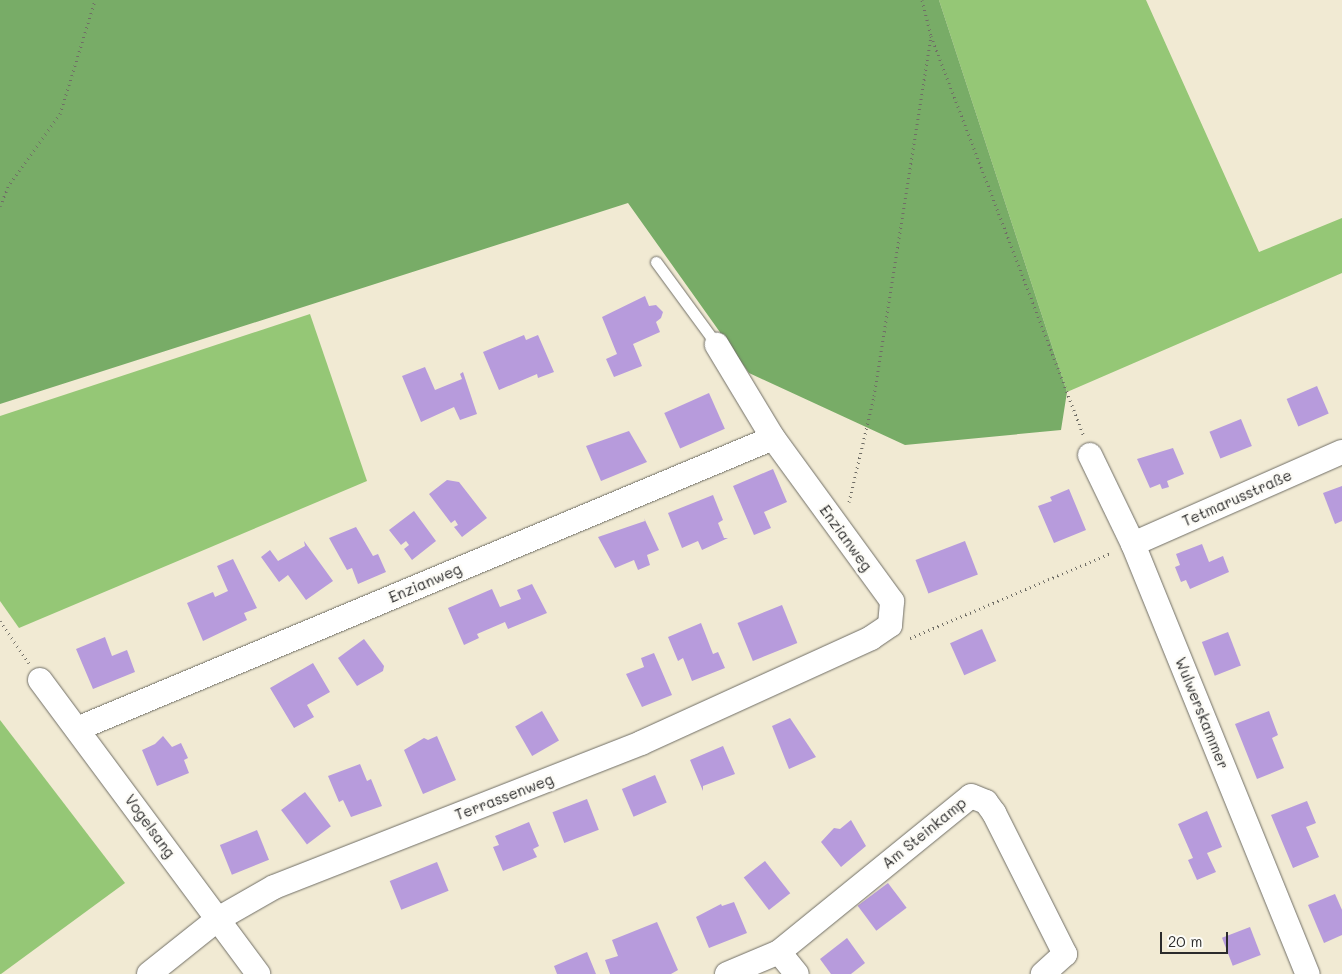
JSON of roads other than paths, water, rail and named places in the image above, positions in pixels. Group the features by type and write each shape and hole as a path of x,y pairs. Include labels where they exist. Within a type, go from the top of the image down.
{"street":[{"name":"Enzianweg","path":"717,345 773,438 892,601 890,625 871,638"},
{"name":"Enzianweg","path":"77,729 773,438"},
{"name":"Tetmarusstraße","path":"1133,544 1342,452"},
{"name":"Wulwerskammer","path":"1090,455 1133,544 1308,974"},
{"name":"Terrassenweg","path":"149,974 218,918 274,887 641,743 871,638"},
{"name":"Vogelsang","path":"40,680 258,974"},
{"name":"Am Steinkamp","path":"727,974 779,952 971,796 986,802 994,813 1065,954 1043,974"},
{"path":"779,952 797,974"}],"lane":[{"path":"656,262 717,345"}]}
